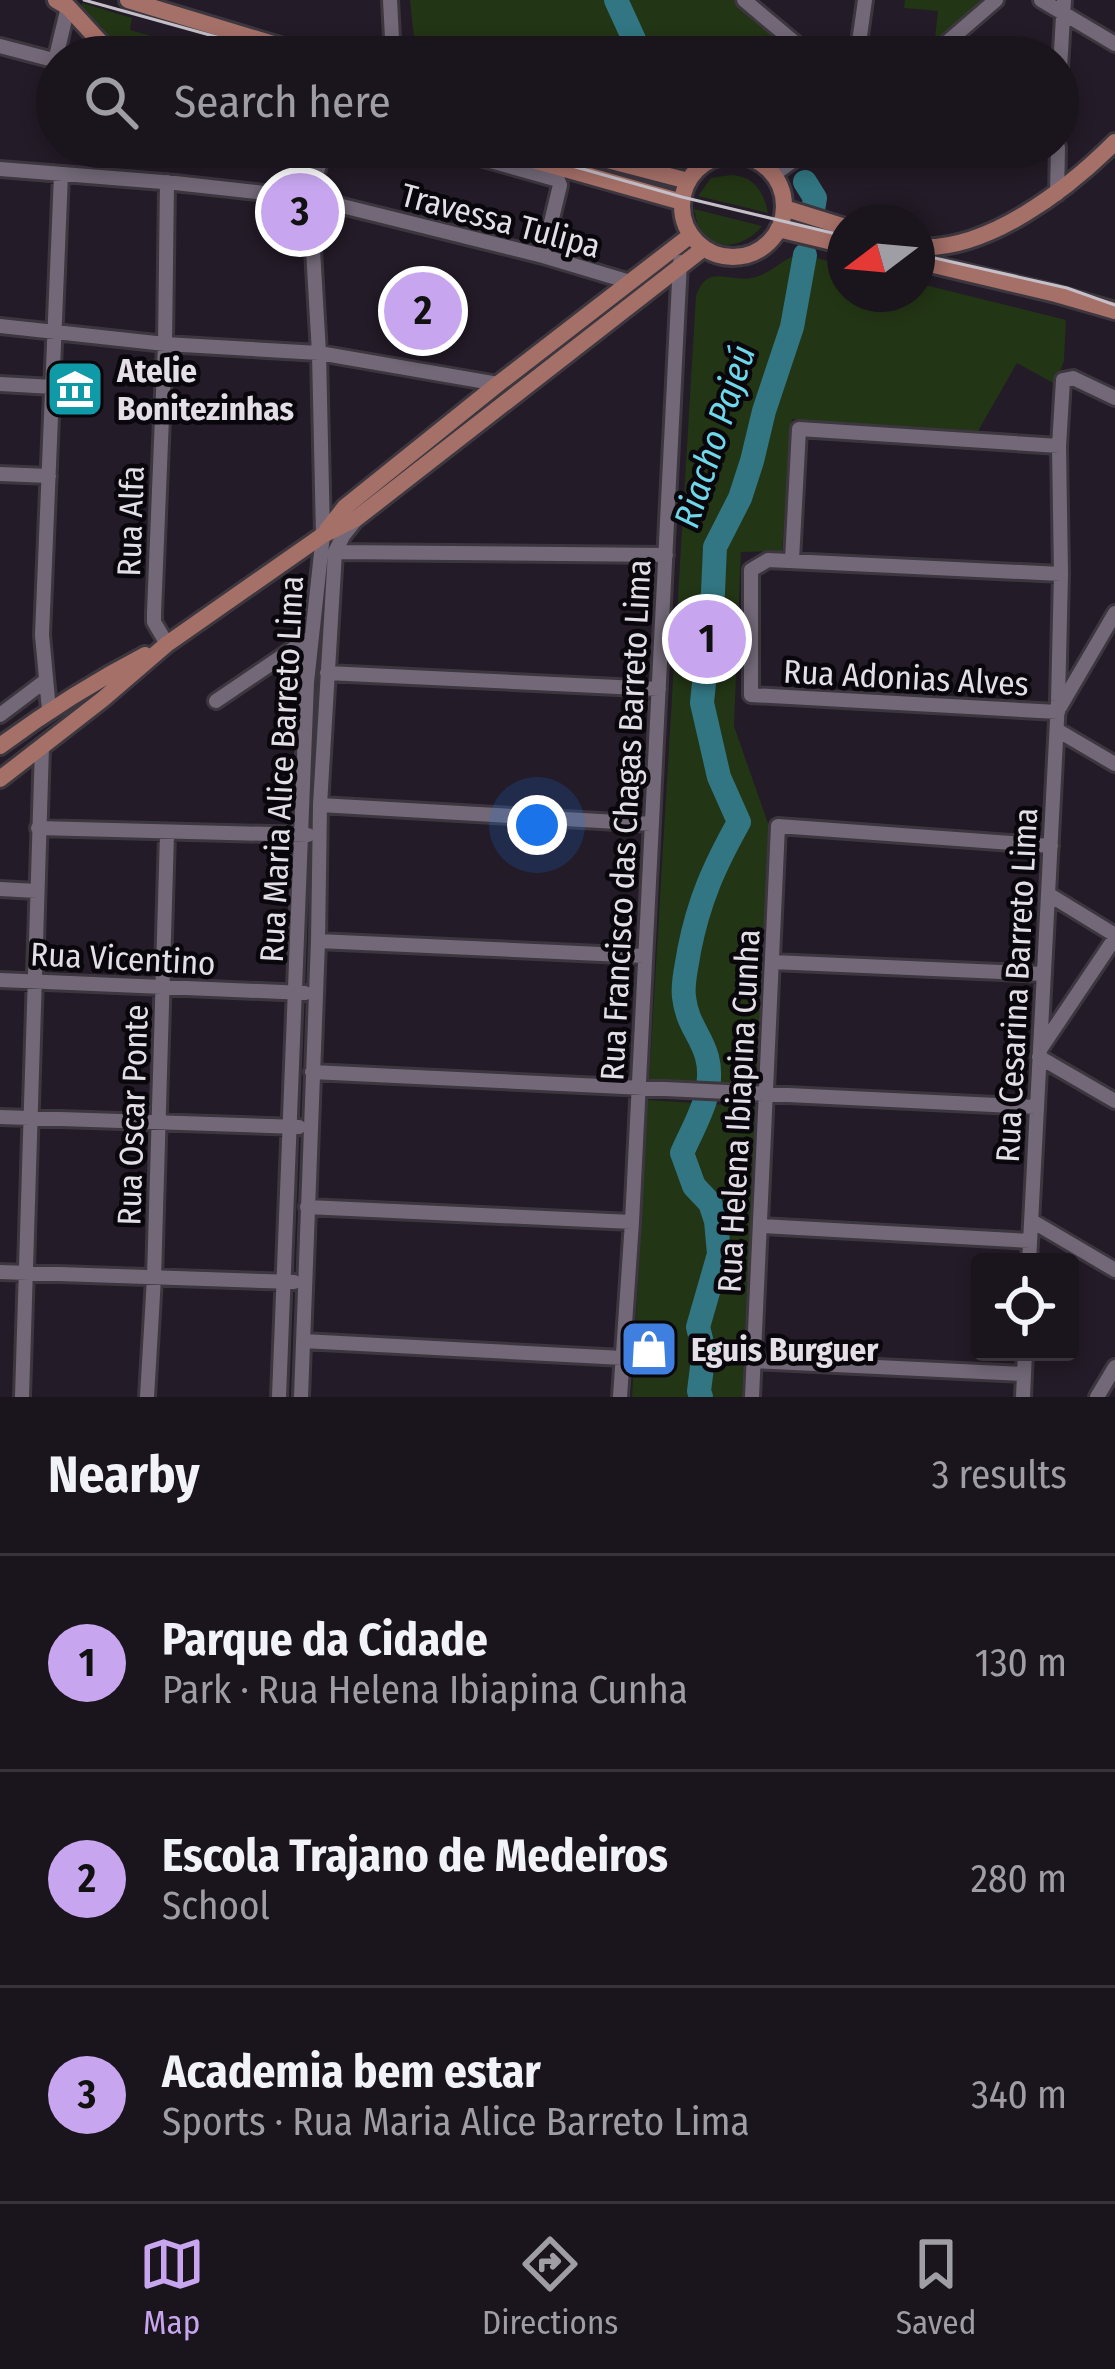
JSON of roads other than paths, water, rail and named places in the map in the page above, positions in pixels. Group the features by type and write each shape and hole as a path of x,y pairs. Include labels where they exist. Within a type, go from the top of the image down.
{"main road":[{"path":"128,0 155,4 252,36"},
{"path":"62,3 94,36"},
{"path":"935,248 1010,223 1057,194 1115,142"},
{"path":"561,168 682,202"},
{"path":"638,168 688,181"},
{"path":"0,779 166,644 323,535 357,518 680,267 691,243 682,202 698,168"},
{"path":"691,243 731,257 746,256 770,241 784,208 781,191 765,168"},
{"path":"784,208 827,221"},
{"path":"778,229 827,240"},
{"path":"323,535 345,507 498,383 630,282 691,243"},
{"path":"935,265 1115,311"},
{"path":"0,746 96,680 166,644"}],"street":[{"path":"390,0 392,36"},
{"path":"744,0 787,36"},
{"path":"860,36 865,0"},
{"path":"957,36 996,0"},
{"path":"1041,0 1063,7 1115,44"},
{"path":"59,36 62,3"},
{"path":"0,46 36,56"},
{"name":"Rua Maria Alice Barreto Lima","path":"279,1397 307,682 323,535 310,198 318,168"},
{"path":"515,168 558,180 560,185 543,256"},
{"path":"773,176 784,168"},
{"path":"1057,194 1058,168"},
{"name":"Travessa Tulipa","path":"0,170 310,198 630,282"},
{"path":"49,710 42,635 61,174"},
{"name":"Rua Alfa","path":"166,644 154,613 167,182"},
{"name":"Rua Francisco das Chagas Barreto Lima","path":"620,1397 680,267"},
{"path":"0,326 165,344 319,353 498,383"},
{"name":"Rua Cesarina Barreto Lima","path":"1029,1253 1058,706 1063,380 1073,378 1115,398"},
{"path":"0,385 52,387"},
{"path":"1059,446 799,429 792,560 1061,574"},
{"path":"0,474 50,476"},
{"name":"Rua Maria Alice Barreto Lima","path":"301,1397 327,673 335,552 357,518"},
{"path":"323,535 335,552 666,556"},
{"name":"Rua Adonias Alves","path":"792,560 768,560 752,570 751,695 1058,706"},
{"path":"1058,706 1115,613"},
{"path":"215,700 312,636"},
{"path":"327,673 659,689"},
{"path":"0,715 45,681"},
{"path":"1057,730 1115,764"},
{"path":"22,1397 42,747"},
{"path":"320,805 652,824"},
{"name":"Rua Helena Ibiapina Cunha","path":"752,1397 778,826 1052,846"},
{"path":"38,828 319,836"},
{"name":"Rua Oscar Ponte","path":"147,1397 167,834"},
{"path":"0,889 37,891"},
{"path":"1048,894 1115,936 1039,1054 1115,1101"},
{"path":"318,941 644,956"},
{"path":"772,962 1044,974"},
{"name":"Rua Vicentino","path":"0,980 316,994"},
{"path":"312,1072 1036,1107"},
{"path":"0,1117 310,1127"},
{"path":"307,1207 632,1222"},
{"path":"1031,1221 1115,1270"},
{"path":"761,1226 1030,1241"},
{"path":"0,1272 305,1282"},
{"path":"303,1342 623,1358"},
{"path":"754,1361 1024,1374"},
{"path":"1023,1397 1025,1361"},
{"path":"1097,1397 1115,1367"}],"waterway":[{"name":"Riacho Pajeú","path":"616,0 632,36"},
{"name":"Riacho Pajeú","path":"805,182 815,198 813,210"},
{"name":"Riacho Pajeú","path":"701,1397 704,1351 698,1327 719,1254 710,1203 694,1186 682,1153 709,1083 704,1049 688,1015 684,986 703,900 739,822 719,777 702,703 715,547 752,461 792,327 805,255"}],"tram line":[{"path":"84,0 213,36"},
{"path":"579,168 827,232"},
{"path":"935,258 1067,288 1115,305"}],"place":[{"name":"Academia bem estar","path":"300,212"},
{"name":"Escola Trajano de Medeiros","path":"423,311"},
{"name":"Atelie Bonitezinhas","path":"75,389"},
{"name":"Parque da Cidade","path":"707,639"},
{"name":"Eguis Burguer","path":"649,1349"}]}
